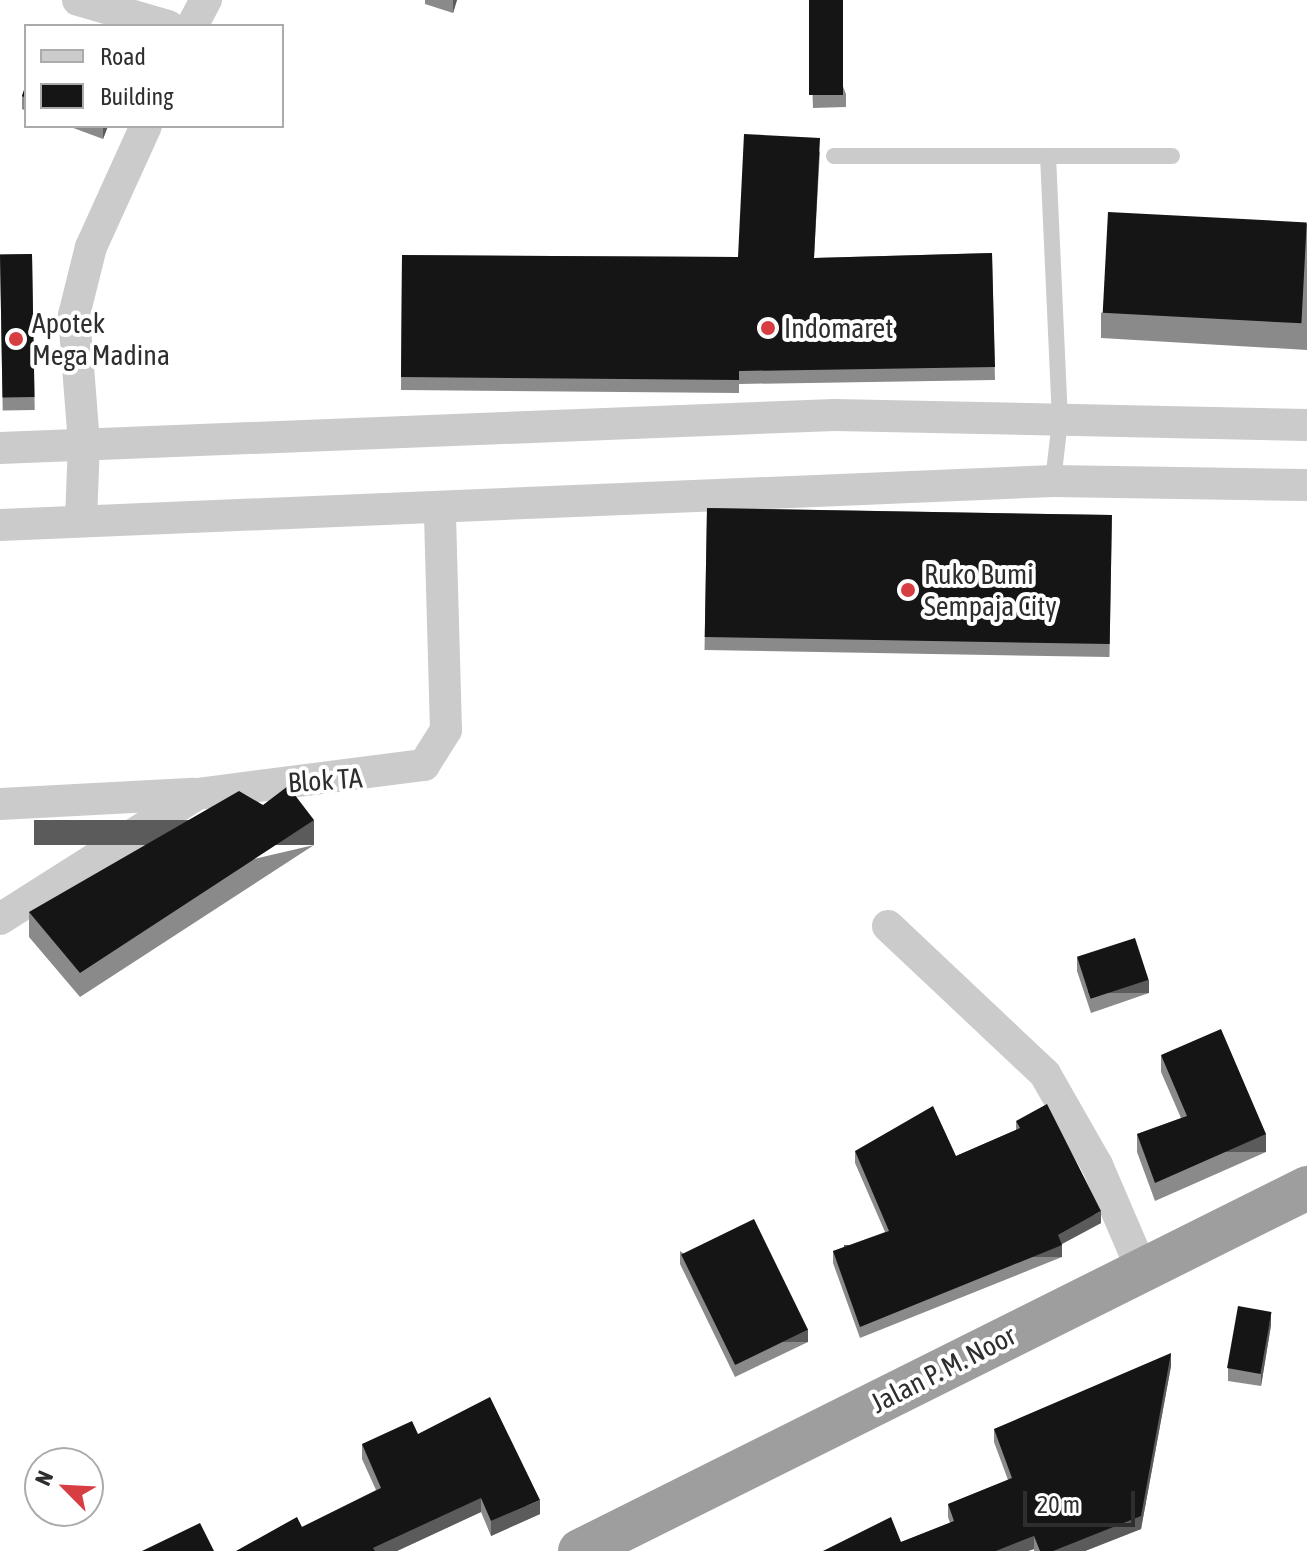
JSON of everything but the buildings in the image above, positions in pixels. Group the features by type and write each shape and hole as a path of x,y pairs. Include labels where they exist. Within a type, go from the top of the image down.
{"highway":[{"name":"Jalan P. M. Noor","path":"580,1551 1307,1188"}],"street":[{"path":"78,0 161,24"},
{"path":"193,24 206,0"},
{"path":"81,520 84,443 74,315 91,247 145,128"},
{"path":"0,448 834,415 1307,425"},
{"path":"0,525 440,510 1053,481 1307,485"},
{"name":"Blok TA","path":"0,919 197,794 424,765 446,730 440,510"},
{"path":"0,804 197,794"},
{"path":"888,926 1045,1074 1097,1165 1142,1270"}],"lane":[{"path":"834,156 1172,156"},
{"path":"1048,156 1060,421 1053,481"}],"place":[{"name":"Indomaret","path":"768,328"},
{"name":"Apotek Mega Madina","path":"16,339"},
{"name":"Ruko Bumi Sempaja City","path":"908,590"}]}
